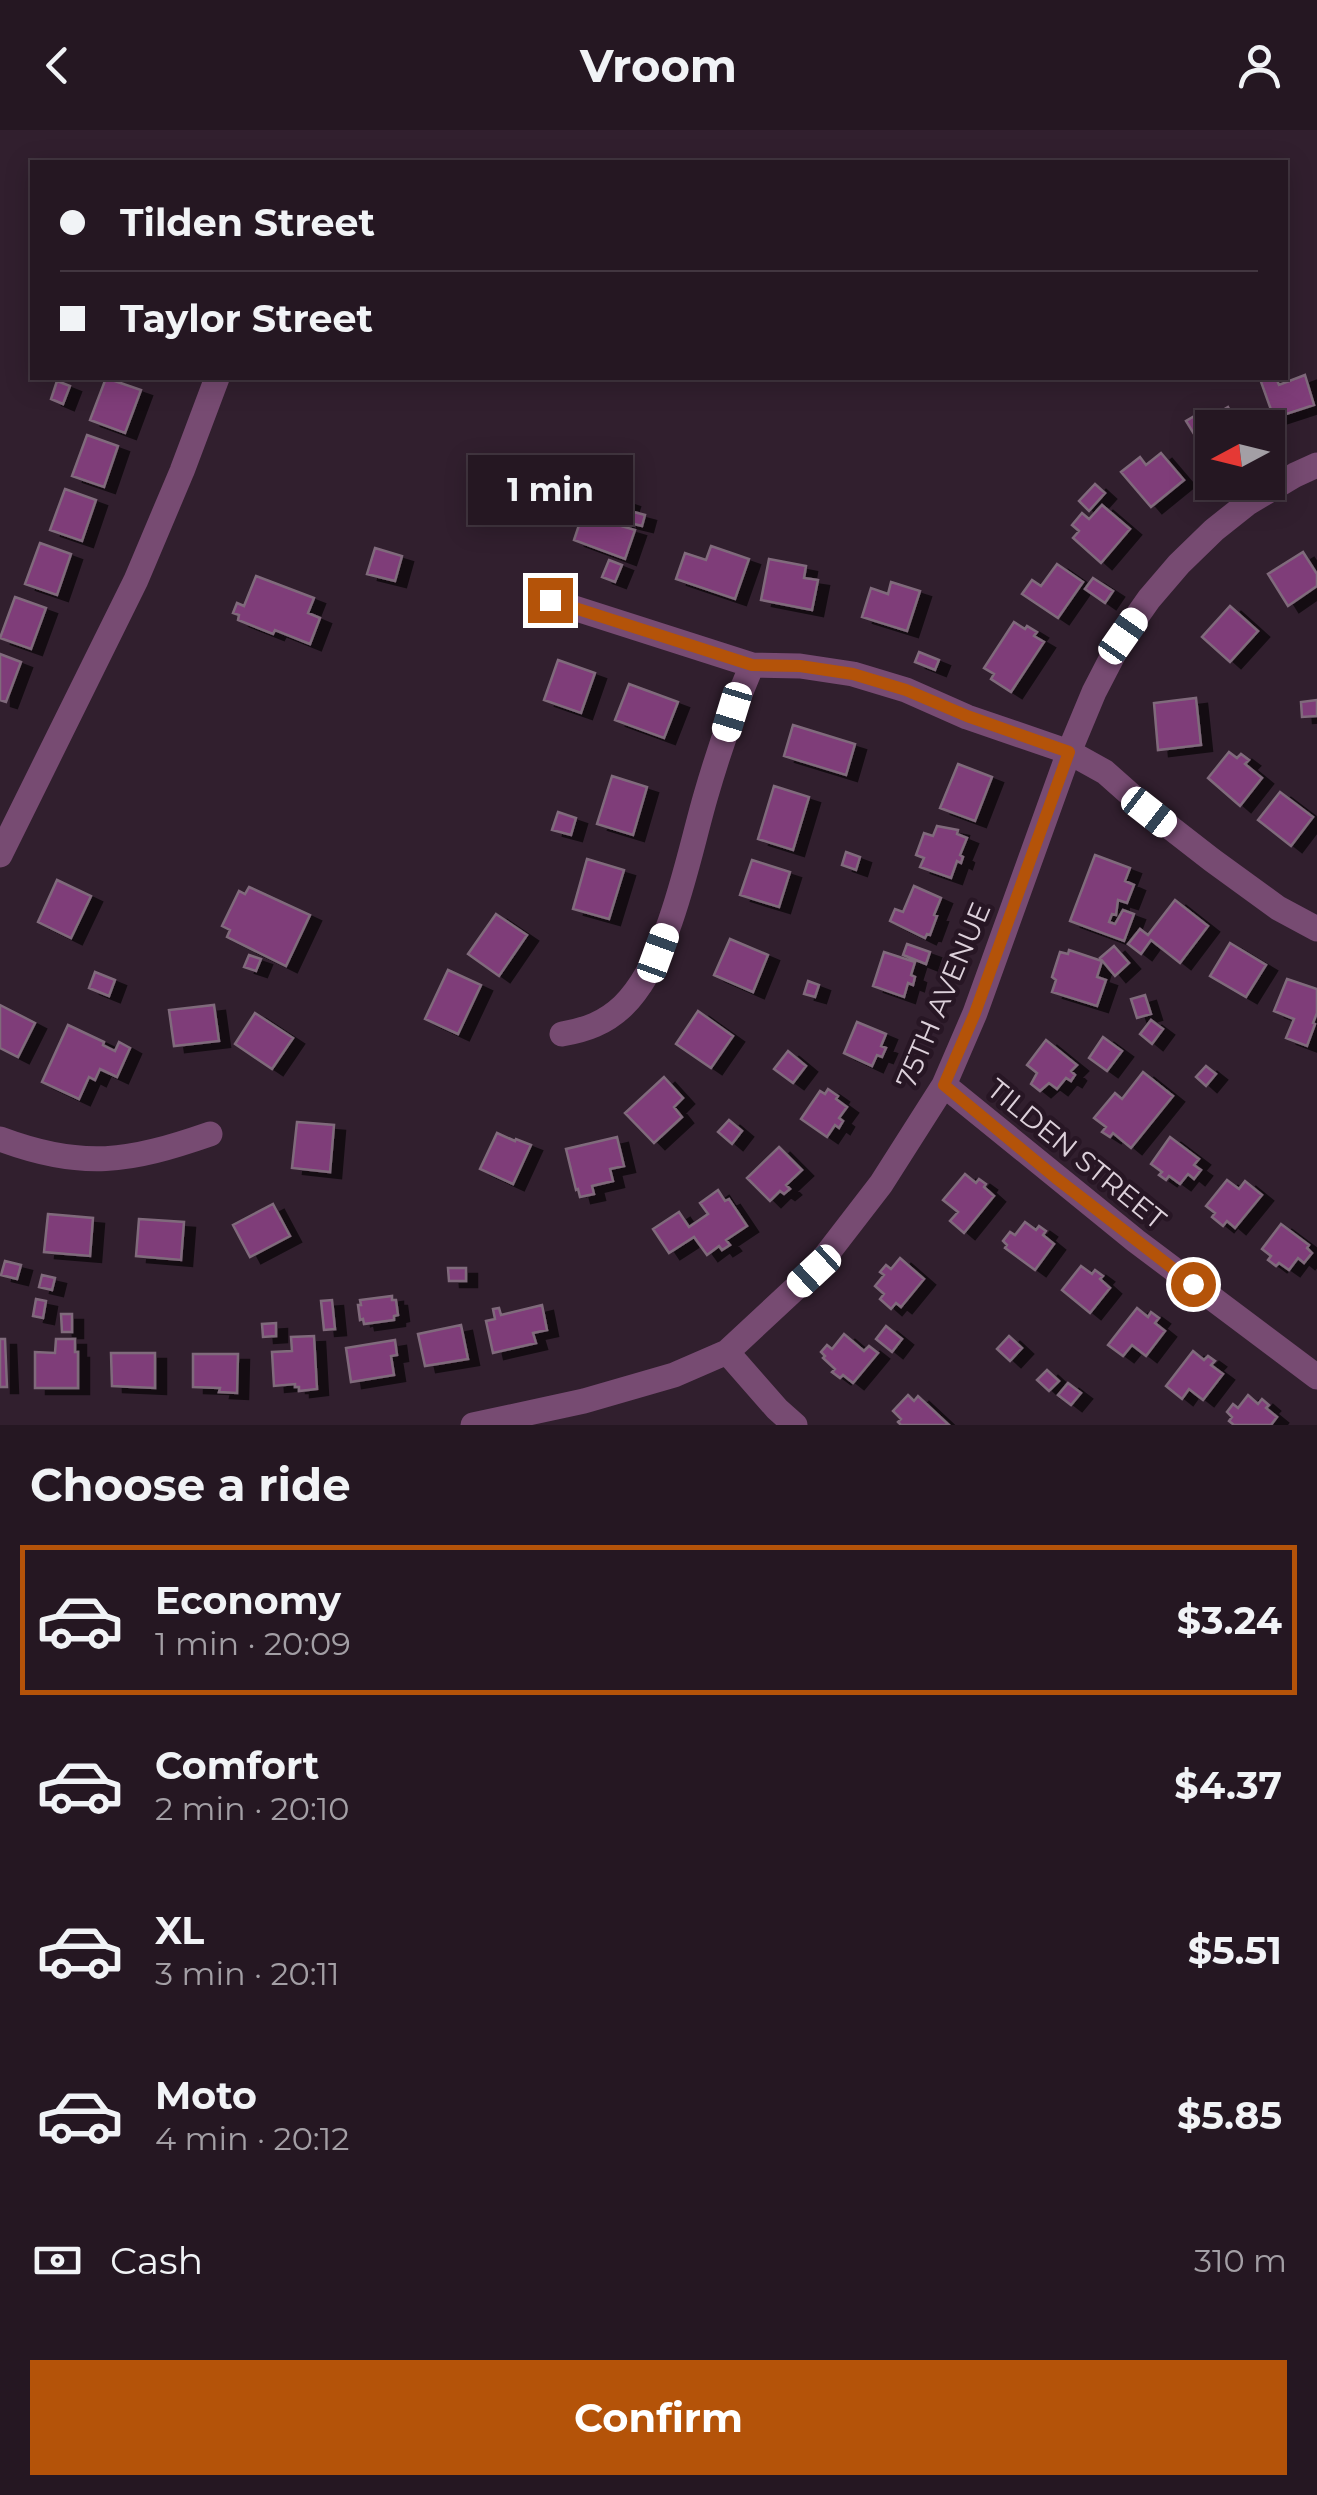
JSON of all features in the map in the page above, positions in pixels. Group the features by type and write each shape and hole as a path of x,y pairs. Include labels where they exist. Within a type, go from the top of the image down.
{"street":[{"path":"0,855 136,580 216,380"},
{"name":"75TH AVENUE","path":"472,1425 500,1422 674,1376 727,1352 814,1271 881,1184 944,1085 975,1013 1069,752 1116,650 1149,599 1214,530 1248,503 1317,465"},
{"path":"550,600 752,665 800,666 853,674 1069,752 1104,772 1149,812 1265,898 1317,929"},
{"path":"562,1034 588,1030 625,1004 658,953 732,712 752,665"},
{"name":"TILDEN STREET","path":"944,1085 1136,1241 1317,1377"},
{"path":"0,1139 60,1157 119,1159 210,1134"},
{"path":"727,1352 795,1425"}],"building":[{"path":"1305,375 1314,405 1285,414 1285,410 1271,410 1260,380 1277,380 1279,385"},
{"path":"105,380 141,390 125,433 90,420"},
{"path":"57,381 70,386 63,404 51,399"},
{"path":"1195,416 1195,436 1186,421"},
{"path":"87,435 118,446 104,487 72,476"},
{"path":"1161,453 1184,480 1151,507 1121,472 1140,457 1146,465"},
{"path":"1095,484 1105,493 1089,511 1079,501"},
{"path":"65,489 96,500 82,541 50,530"},
{"path":"611,495 629,501 625,513 607,507"},
{"path":"587,501 625,513 621,526 635,530 625,559 574,540"},
{"path":"1102,505 1130,529 1101,563 1073,538 1079,531 1072,525 1082,513 1089,519"},
{"path":"630,511 645,515 642,526 626,522"},
{"path":"40,543 71,554 57,595 25,584"},
{"path":"711,546 749,559 735,599 676,579 685,553 706,560"},
{"path":"375,548 402,556 395,581 367,574"},
{"path":"1303,552 1317,574 1317,586 1288,606 1268,574"},
{"path":"769,559 806,566 804,578 818,580 812,610 761,600"},
{"path":"609,560 622,565 615,582 602,577"},
{"path":"1057,564 1083,582 1058,618 1022,594 1032,580 1041,586"},
{"path":"256,576 314,598 308,613 320,618 310,644 238,620 239,615 233,613 237,603 244,606"},
{"path":"1093,578 1113,591 1105,603 1085,589"},
{"path":"891,582 920,591 907,631 862,617 871,588 888,594"},
{"path":"15,597 46,608 31,649 0,638"},
{"path":"1230,606 1258,631 1230,662 1202,637"},
{"path":"1014,622 1037,632 1034,636 1044,642 1011,692 991,679 994,674 984,668"},
{"path":"919,652 939,660 935,670 915,662"},
{"path":"0,654 21,662 6,702 0,700"},
{"path":"558,660 595,673 581,713 544,700"},
{"path":"629,684 678,702 664,738 615,720"},
{"path":"1196,698 1201,745 1158,750 1154,703"},
{"path":"1317,700 1317,716 1302,717 1301,702"},
{"path":"793,725 855,744 846,775 784,756"},
{"path":"1229,752 1249,760 1245,764 1262,778 1240,806 1208,778"},
{"path":"958,764 992,777 975,821 940,808"},
{"path":"612,776 647,787 633,835 597,824"},
{"path":"774,786 809,797 793,850 758,839"},
{"path":"1280,792 1313,817 1291,846 1258,820"},
{"path":"558,812 576,818 571,835 552,830"},
{"path":"937,826 958,830 957,834 967,838 961,863 957,861 951,878 920,867 924,858 916,855 924,833 933,836"},
{"path":"846,852 860,857 856,870 842,865"},
{"path":"1095,855 1130,868 1125,881 1134,885 1127,903 1118,900 1116,915 1112,914 1109,922 1115,924 1123,910 1134,914 1124,941 1070,921"},
{"path":"587,859 624,870 609,919 573,909"},
{"path":"752,860 790,872 779,907 740,895"},
{"path":"57,880 91,896 71,938 38,922"},
{"path":"914,886 941,898 930,935 925,938 890,921 895,909 903,912"},
{"path":"249,887 310,915 286,966 227,937 230,930 222,926 239,891 245,894"},
{"path":"1175,900 1208,926 1180,963 1151,940 1141,954 1128,944 1140,929 1148,935"},
{"path":"496,914 527,935 499,976 468,954"},
{"path":"730,939 768,955 753,992 714,975"},
{"path":"1230,943 1266,965 1246,997 1210,976"},
{"path":"907,944 930,952 926,964 903,955"},
{"path":"1114,946 1129,963 1115,976 1100,958"},
{"path":"1069,950 1102,961 1097,977 1106,980 1097,1006 1052,992 1060,952 1068,954"},
{"path":"884,952 915,962 913,985 908,983 904,997 873,986"},
{"path":"249,955 261,959 256,971 244,967"},
{"path":"448,970 481,985 458,1034 425,1019"},
{"path":"95,972 115,980 109,996 89,988"},
{"path":"1287,979 1317,989 1317,1013 1307,1046 1286,1038 1294,1019 1274,1011"},
{"path":"808,981 819,985 815,997 804,994"},
{"path":"1145,995 1151,1014 1137,1018 1131,999"},
{"path":"0,1005 35,1023 18,1057 0,1048"},
{"path":"214,1005 219,1041 174,1046 169,1010"},
{"path":"698,1011 733,1036 711,1068 676,1044"},
{"path":"255,1013 293,1038 272,1069 235,1044"},
{"path":"1151,1020 1163,1029 1152,1044 1140,1034"},
{"path":"857,1022 886,1034 881,1046 886,1048 872,1066 844,1053"},
{"path":"68,1025 115,1051 119,1042 130,1048 117,1077 100,1069 95,1080 89,1077 79,1099 42,1082"},
{"path":"1103,1037 1122,1051 1107,1071 1089,1058"},
{"path":"1046,1040 1077,1065 1071,1071 1075,1075 1071,1081 1066,1078 1057,1089 1049,1083 1040,1091 1031,1084 1037,1073 1027,1065"},
{"path":"788,1051 806,1066 793,1083 774,1069"},
{"path":"1206,1066 1216,1074 1206,1086 1196,1077"},
{"path":"1143,1072 1173,1096 1131,1148 1113,1133 1110,1137 1102,1132 1106,1127 1094,1118 1115,1093 1122,1099"},
{"path":"664,1077 683,1098 674,1107 682,1117 654,1143 625,1113"},
{"path":"828,1089 847,1107 839,1118 843,1121 839,1128 835,1125 827,1137 801,1119 820,1091 825,1094"},
{"path":"729,1120 742,1131 732,1144 718,1132"},
{"path":"297,1122 334,1125 330,1172 292,1168"},
{"path":"497,1133 531,1145 513,1184 480,1169"},
{"path":"617,1137 624,1166 610,1169 613,1181 592,1186 594,1194 580,1197 566,1149"},
{"path":"1170,1137 1199,1159 1194,1165 1201,1170 1194,1179 1188,1174 1180,1184 1169,1176 1166,1180 1151,1164"},
{"path":"779,1147 802,1170 786,1185 790,1189 784,1194 780,1191 770,1201 747,1178"},
{"path":"965,1174 976,1183 979,1179 986,1184 984,1187 994,1196 964,1233 950,1221 958,1212 943,1200"},
{"path":"1227,1180 1239,1189 1245,1181 1262,1195 1235,1228 1227,1221 1223,1226 1206,1206"},
{"path":"718,1190 747,1226 726,1240 730,1245 722,1250 719,1246 707,1255 694,1237 669,1253 653,1229 679,1212 689,1227 708,1214 700,1203"},
{"path":"273,1204 290,1236 250,1257 233,1225"},
{"path":"48,1214 93,1218 90,1256 44,1252"},
{"path":"139,1219 184,1222 181,1260 136,1256"},
{"path":"1025,1222 1036,1230 1039,1226 1046,1231 1043,1235 1054,1244 1035,1270 1005,1248 1003,1241 1010,1232 1015,1235"},
{"path":"1281,1224 1309,1245 1312,1253 1304,1263 1298,1258 1289,1270 1268,1260 1271,1256 1262,1249"},
{"path":"900,1258 924,1279 901,1307 896,1303 891,1309 880,1299 884,1294 875,1286 886,1265 891,1269"},
{"path":"5,1261 21,1265 17,1279 1,1275"},
{"path":"1081,1266 1103,1276 1100,1279 1110,1288 1090,1313 1062,1290"},
{"path":"448,1268 466,1268 466,1281 449,1281"},
{"path":"42,1275 55,1278 52,1290 39,1287"},
{"path":"392,1296 398,1315 394,1320 364,1324 360,1320 360,1300"},
{"path":"36,1299 46,1301 43,1318 33,1316"},
{"path":"332,1300 335,1329 324,1330 321,1301"},
{"path":"542,1305 547,1330 533,1333 536,1343 493,1353 486,1321 495,1319 493,1309 499,1308 501,1315"},
{"path":"1137,1308 1148,1317 1151,1312 1159,1318 1155,1323 1165,1331 1146,1356 1132,1345 1123,1356 1108,1345"},
{"path":"61,1314 72,1314 72,1332 62,1332"},
{"path":"276,1323 276,1336 263,1337 262,1324"},
{"path":"461,1325 468,1359 425,1366 418,1334"},
{"path":"886,1326 902,1339 892,1352 876,1339"},
{"path":"844,1334 864,1351 869,1346 878,1353 853,1383 832,1372 835,1369 821,1352 827,1345 832,1349"},
{"path":"314,1336 317,1389 299,1391 295,1384 274,1386 272,1352 292,1351 291,1337"},
{"path":"1009,1336 1022,1348 1010,1361 997,1349"},
{"path":"0,1339 5,1339 7,1387 0,1387"},
{"path":"56,1339 75,1339 78,1388 35,1388 35,1352 55,1353"},
{"path":"395,1340 397,1355 391,1356 394,1375 351,1382 346,1348"},
{"path":"1193,1351 1204,1360 1208,1356 1215,1361 1211,1365 1223,1374 1203,1400 1189,1389 1182,1399 1166,1386"},
{"path":"111,1353 155,1353 155,1388 112,1386"},
{"path":"193,1354 238,1354 237,1393 193,1387"},
{"path":"1047,1370 1059,1381 1049,1391 1037,1380"},
{"path":"1068,1383 1081,1393 1071,1405 1058,1395"},
{"path":"908,1395 914,1401 918,1396 949,1425 901,1425 893,1411"},
{"path":"1248,1395 1258,1404 1262,1399 1269,1405 1266,1408 1277,1417 1271,1425 1234,1425 1229,1421 1232,1417 1227,1412 1233,1404 1238,1408"}],"route":[{"path":"550,600 752,665 800,666 853,674 1069,752 975,1013 944,1085 1193,1284"}]}
